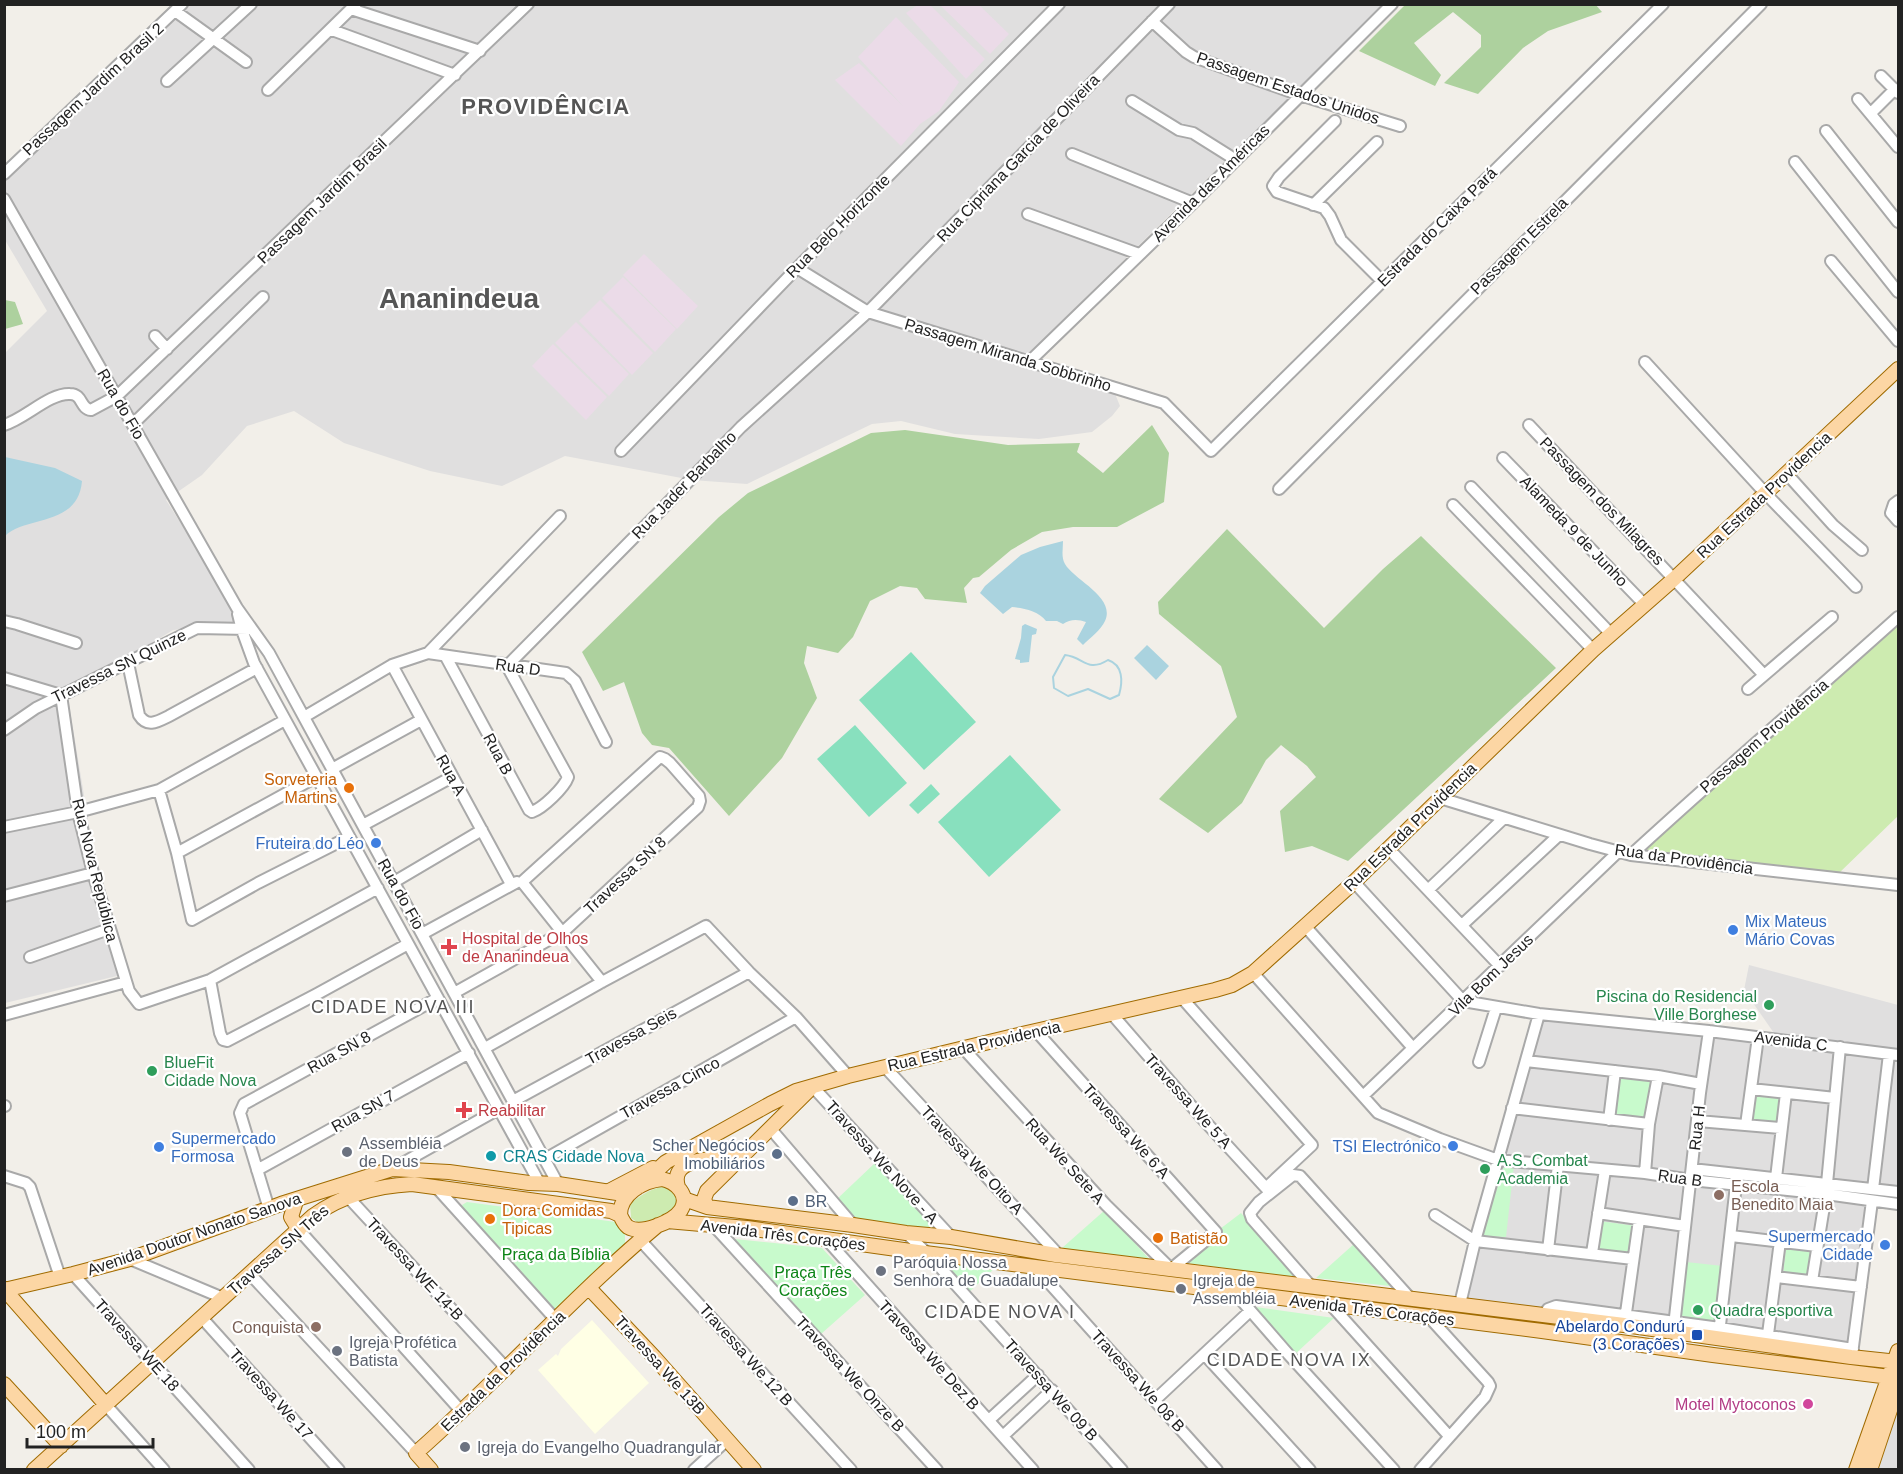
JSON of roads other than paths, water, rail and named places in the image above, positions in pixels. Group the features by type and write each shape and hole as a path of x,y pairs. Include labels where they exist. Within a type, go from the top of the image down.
{"main road":[{"name":"Rua Estrada Providencia","path":"636,1189 666,1162 770,1104 813,1086 963,1048 1182,998 1232,985 1253,973 1389,849 1593,650 1675,578 1899,369"},
{"name":"Rua Estrada Providencia","path":"707,1207 704,1199 705,1193 813,1086"},
{"path":"624,1221 635,1229 644,1229 663,1223 681,1210 681,1193 676,1176 679,1168 684,1164 740,1157"},
{"path":"609,1192 666,1162"},
{"name":"Avenida Doutor Nonato Sanova","path":"5,1290 130,1259 338,1185 392,1169 449,1172 617,1193 636,1189"},
{"path":"619,1260 629,1238 622,1203 636,1189 662,1179 672,1183 681,1193"},
{"path":"529,1200 526,1191 535,1183"},
{"name":"Travessa SN Três","path":"34,1470 299,1230 326,1207 348,1197 392,1185 436,1186 611,1211 624,1221"},
{"path":"571,1205 576,1199 576,1188"},
{"name":"Avenida Três Corações","path":"681,1193 707,1207 951,1237 1056,1255 1544,1315 1625,1320 1897,1358"},
{"path":"296,1201 291,1217 299,1230"},
{"name":"Avenida Três Corações","path":"663,1223 747,1228 925,1253 1542,1331 1896,1380"},
{"name":"Estrada da Providência","path":"416,1453 462,1412 619,1260 663,1223"},
{"path":"1162,1283 1171,1269"},
{"name":"Travessa We 13B","path":"589,1288 654,1357 754,1470"},
{"path":"5,1290 106,1405"},
{"path":"1542,1331 1544,1315"},
{"path":"1870,1470 1896,1380 1897,1358"},
{"path":"1856,1470 1896,1380"},
{"path":"4,1384 61,1446"},
{"path":"416,1453 432,1470"}],"street":[{"path":"167,81 251,4"},
{"name":"Passagem Jardim Brasil","path":"4,425 20,419 62,394 78,396 87,410 117,396 528,4"},
{"name":"Rua Belo Horizonte","path":"621,451 796,268 1059,4"},
{"name":"Rua Cipriana Garcia de Oliveira","path":"868,312 1168,4"},
{"name":"Avenida das Américas","path":"1030,361 1193,203 1392,4"},
{"name":"Estrada do Caixa Pará","path":"1211,451 1663,4"},
{"name":"Passagem Estrela","path":"1279,489 1761,4"},
{"path":"268,90 354,7 480,51"},
{"path":"179,8 213,39 246,62"},
{"name":"Passagem Jardim Brasil 2","path":"4,174 179,8"},
{"name":"Passagem Estados Unidos","path":"1152,21 1194,57 1300,95 1400,126"},
{"path":"332,30 454,75"},
{"path":"1871,113 1897,91 1881,76"},
{"path":"1858,99 1898,145"},
{"path":"1132,101 1179,130 1192,134 1236,160"},
{"path":"1335,122 1273,184 1277,192 1320,206 1327,211 1341,240 1382,281"},
{"path":"1826,131 1899,222"},
{"path":"1313,205 1377,142"},
{"path":"1072,154 1193,203"},
{"path":"1795,162 1899,292"},
{"name":"Rua do Fio","path":"4,199 237,608 247,630 257,668 469,1053 535,1183"},
{"path":"1028,214 1139,254"},
{"path":"1831,261 1899,341"},
{"name":"Passagem Miranda Sobbrinho","path":"796,268 868,312 1164,403 1211,451"},
{"path":"133,424 263,297"},
{"name":"Rua Jader Barbalho","path":"507,666 741,427 868,312"},
{"path":"155,336 167,349"},
{"path":"1645,362 1766,494 1856,587"},
{"name":"Passagem dos Milagres","path":"1529,425 1764,675"},
{"name":"Alameda 9 de Junho","path":"1503,459 1644,604"},
{"path":"1787,474 1833,525 1862,550"},
{"path":"1471,487 1611,634"},
{"path":"1898,501 1892,513 1899,520"},
{"path":"1453,505 1593,650"},
{"path":"428,653 560,516"},
{"path":"1748,689 1832,617"},
{"name":"Passagem Providência","path":"1631,855 1752,745 1803,703 1899,617"},
{"path":"4,621 76,643"},
{"name":"Travessa SN Quinze","path":"4,730 25,714 197,628 247,630"},
{"name":"Rua do Fio","path":"247,630 269,653 558,1184"},
{"name":"Rua D","path":"304,717 392,664 428,653 566,673 575,681 606,742"},
{"name":"Rua B","path":"446,657 532,812 538,810 564,785 568,777 507,666"},
{"path":"128,663 139,715 142,721 148,724 154,723 257,668"},
{"name":"Rua A","path":"392,664 482,830 516,883 563,932 602,982"},
{"path":"4,678 61,695"},
{"name":"Rua Nova República","path":"61,695 78,812 93,873 129,991 139,1005 210,980"},
{"path":"4,827 78,812 159,790 285,720"},
{"path":"332,769 421,720"},
{"name":"Travessa SN 8","path":"454,993 563,932 698,807 700,801 695,791 665,759 660,757 516,883"},
{"path":"177,853 316,777"},
{"path":"363,825 452,777"},
{"path":"159,790 177,853 192,920 258,883 349,837"},
{"name":"Rua da Providência","path":"1440,798 1631,855 1899,885"},
{"path":"1428,890 1503,818"},
{"path":"394,882 482,830"},
{"path":"1462,925 1559,835"},
{"path":"1389,849 1500,966"},
{"name":"Vila Bom Jesus","path":"1363,1096 1618,852"},
{"path":"4,896 93,873"},
{"path":"1354,882 1463,1001"},
{"path":"422,934 516,883"},
{"path":"378,888 210,980 223,1040 230,1041 408,944"},
{"path":"387,905 396,905 402,898"},
{"path":"396,922 403,915 411,914"},
{"path":"485,1048 705,926 796,1017 848,1076"},
{"path":"1305,926 1413,1048"},
{"path":"30,957 109,929"},
{"name":"Travessa Seis","path":"513,1101 749,972"},
{"name":"Rua B","path":"1253,973 1378,1113 1440,1139 1498,1160 1645,1173 1776,1178 1825,1189"},
{"path":"4,1015 126,982"},
{"name":"Rua SN 8","path":"257,1170 240,1113 244,1104 438,998"},
{"path":"1182,998 1312,1145 1270,1189 1250,1214 1310,1285"},
{"name":"Avenida C","path":"1463,1001 1539,1014 1709,1031 1894,1054"},
{"path":"1479,1062 1496,1008"},
{"name":"Travessa We 5 A","path":"1110,1013 1201,1117 1270,1189"},
{"path":"1460,1304 1475,1240 1539,1014"},
{"name":"Travessa Cinco","path":"545,1160 796,1017"},
{"name":"Travessa We 6 A","path":"1036,1031 1216,1232 1171,1269"},
{"name":"Rua H","path":"1674,1327 1709,1031"},
{"path":"1746,1125 1758,1037"},
{"path":"1812,1281 1825,1189 1840,1047"},
{"name":"Rua We Sete A","path":"963,1048 1106,1205 1171,1269"},
{"name":"Rua SN 7","path":"257,1170 469,1053"},
{"path":"1852,1353 1894,1054"},
{"path":"1526,1061 1658,1076 1701,1084"},
{"name":"Travessa We Oito A","path":"885,1067 1056,1251 1056,1255"},
{"path":"1609,1120 1615,1071"},
{"path":"1645,1173 1649,1124 1658,1076"},
{"name":"Travessa We Nove - A","path":"813,1086 951,1237"},
{"path":"1751,1089 1835,1098"},
{"path":"1776,1178 1786,1093"},
{"path":"1512,1108 1649,1124"},
{"path":"392,1169 499,1109"},
{"path":"1698,1121 1782,1128"},
{"path":"770,1128 853,1225"},
{"path":"1548,1250 1558,1165"},
{"path":"257,1170 269,1209"},
{"path":"1592,1253 1605,1170"},
{"path":"1270,1189 1293,1175 1300,1176 1410,1298"},
{"name":"Rua B","path":"1692,1175 1736,1185 1825,1189 1873,1195 1899,1204"},
{"path":"4,1176 26,1183 30,1187 67,1276"},
{"path":"1720,1333 1736,1185"},
{"path":"436,1186 556,1320"},
{"name":"Rua B","path":"1873,1195 1899,1192"},
{"name":"Travessa WE 14-B","path":"348,1197 507,1369"},
{"path":"1598,1213 1685,1226"},
{"path":"1435,1215 1475,1240 1633,1259"},
{"path":"1625,1320 1639,1220"},
{"name":"Travessa We Onze B","path":"714,1226 937,1469"},
{"path":"299,1230 462,1412"},
{"name":"Travessa We 09 B","path":"906,1233 1038,1374 1122,1470"},
{"path":"1731,1236 1816,1246"},
{"name":"Travessa We Dez B","path":"827,1240 1033,1470"},
{"name":"Travessa We 12 B","path":"641,1241 851,1470"},
{"path":"1767,1341 1780,1241"},
{"path":"130,1259 223,1298"},
{"name":"Travessa We 08 B","path":"1034,1266 1217,1470"},
{"path":"250,1274 416,1453"},
{"name":"Travessa WE 18","path":"67,1276 152,1362 249,1470"},
{"path":"1776,1277 1861,1287"},
{"path":"1235,1293 1395,1470"},
{"path":"1331,1305 1449,1436"},
{"path":"1155,1400 1250,1311"},
{"path":"1420,1470 1485,1397 1490,1386 1429,1317"},
{"name":"Travessa We 17","path":"202,1318 339,1470"},
{"path":"1204,1354 1310,1470"},
{"path":"989,1420 1038,1374"},
{"path":"1003,1436 1052,1390"},
{"path":"106,1405 164,1470"},
{"path":"694,1470 727,1440"}],"water":[{"path":"5,457 55,468 82,481 78,496 62,513 14,529 5,536"},
{"path":"1063,541 1065,564 1100,597 1107,612 1101,628 1083,645 1077,639 1086,622 1074,620 1063,624 1057,621 1046,621 1035,612 1012,607 1003,614 980,593 1021,555"},
{"path":"1025,624 1037,629 1036,634 1032,635 1029,662 1020,663 1020,660 1015,659 1022,626"},
{"path":"1147,645 1169,666 1156,680 1134,658"}],"waterway":[{"path":"1065,655 1090,665 1101,664 1108,660 1113,662 1121,674 1119,695 1110,699 1088,689 1068,696 1054,688 1053,677 1065,655"}],"place":[{"name":"Sorveteria Martins","path":"349,788"},
{"name":"Fruteira do Léo","path":"376,843"},
{"name":"Mix Mateus Mário Covas","path":"1733,930"},
{"name":"Hospital de Olhos de Ananindeua","path":"449,947"},
{"name":"Piscina do Residencial Ville Borghese","path":"1769,1005"},
{"name":"BlueFit Cidade Nova","path":"152,1071"},
{"name":"Reabilitar","path":"464,1110"},
{"name":"TSI Electrónico","path":"1453,1146"},
{"name":"Supermercado Formosa","path":"159,1147"},
{"name":"Assembléia de Deus","path":"347,1152"},
{"name":"Scher Negócios Imobiliários","path":"777,1154"},
{"name":"CRAS Cidade Nova","path":"491,1156"},
{"name":"A.S. Combat Academia","path":"1485,1169"},
{"name":"Escola Benedito Maia","path":"1719,1195"},
{"name":"BR","path":"793,1201"},
{"name":"Dora Comidas Tipicas","path":"490,1219"},
{"name":"Batistão","path":"1158,1238"},
{"name":"Supermercado Cidade","path":"1885,1245"},
{"name":"Paróquia Nossa Senhora de Guadalupe","path":"881,1271"},
{"name":"Igreja de Assembléia","path":"1181,1289"},
{"name":"Quadra esportiva","path":"1698,1310"},
{"name":"Conquista","path":"316,1327"},
{"name":"Abelardo Condurú (3 Corações)","path":"1697,1335"},
{"name":"Igreja Profética Batista","path":"337,1351"},
{"name":"Motel Mytoconos","path":"1808,1404"},
{"name":"Igreja do Evangelho Quadrangular","path":"465,1447"}],"district":[{"name":"PROVIDÊNCIA","path":"546,106"},
{"name":"Ananindeua","path":"459,298"},
{"name":"CIDADE NOVA III","path":"393,1007"},
{"name":"CIDADE NOVA I","path":"1000,1312"},
{"name":"CIDADE NOVA IX","path":"1289,1360"}],"park label":[{"name":"Praça da Bíblia","path":"556,1254"},
{"name":"Praça Três Corações","path":"813,1281"}]}
